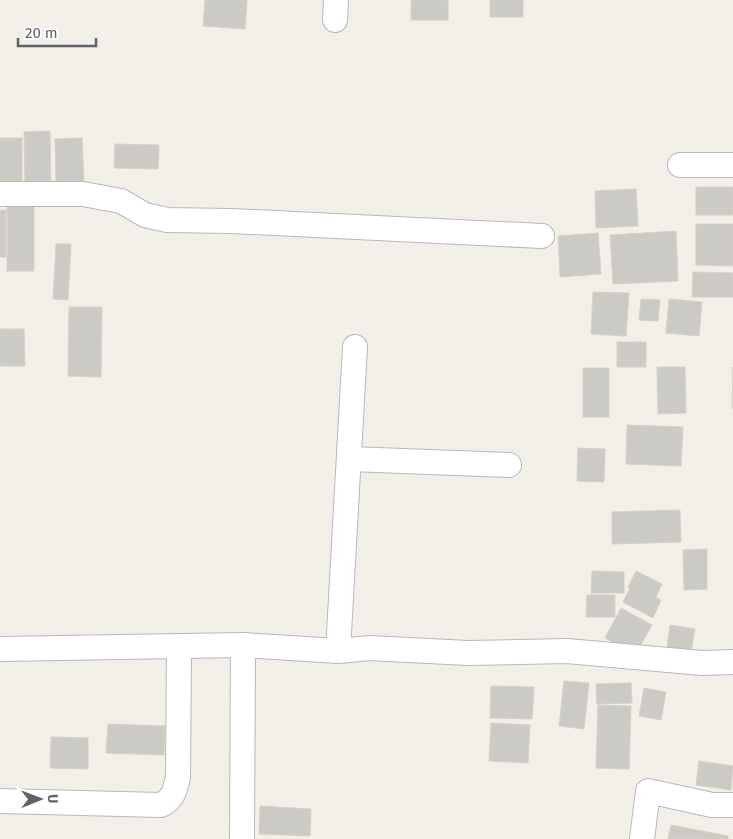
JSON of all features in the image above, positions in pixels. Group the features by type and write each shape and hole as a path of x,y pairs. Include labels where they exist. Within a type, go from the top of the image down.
{"street":[{"path":"680,165 733,165"},
{"path":"0,194 83,194 121,201 146,215 167,220 240,221 542,236"},
{"path":"338,651 355,347"},
{"path":"350,459 509,465"},
{"path":"242,839 243,646"},
{"path":"0,649 243,646 338,651 370,648 468,653 567,652 702,663 733,662"},
{"path":"0,801 161,805 169,801 178,778 179,648"},
{"path":"642,839 648,792 712,804 733,805"}],"building":[{"path":"205,0 247,0 245,29 203,26"},
{"path":"411,0 448,0 448,20 411,20"},
{"path":"490,0 523,0 523,17 490,17"},
{"path":"50,131 51,186 25,186 24,132"},
{"path":"0,138 22,138 22,181 0,181"},
{"path":"82,138 84,184 56,185 55,139"},
{"path":"115,144 159,145 158,169 114,168"},
{"path":"696,187 733,187 733,215 696,215"},
{"path":"636,189 638,226 596,228 595,191"},
{"path":"7,206 34,206 34,271 7,271"},
{"path":"0,210 6,210 6,257 0,257"},
{"path":"696,224 733,224 733,266 696,265"},
{"path":"676,231 678,281 613,284 610,235"},
{"path":"598,233 601,274 560,277 558,236"},
{"path":"56,244 71,244 68,300 53,299"},
{"path":"693,272 733,273 733,297 692,297"},
{"path":"593,292 629,293 626,336 591,334"},
{"path":"641,299 660,300 658,321 639,320"},
{"path":"669,299 702,302 699,336 666,333"},
{"path":"69,307 102,307 101,377 68,376"},
{"path":"0,329 24,329 25,366 0,366"},
{"path":"617,342 646,342 646,367 617,367"},
{"path":"657,367 685,367 686,413 658,414"},
{"path":"733,367 733,408 732,408"},
{"path":"583,368 609,368 609,417 583,417"},
{"path":"627,425 683,427 681,466 626,464"},
{"path":"578,448 605,449 604,482 577,481"},
{"path":"680,510 681,542 612,544 612,512"},
{"path":"707,549 707,589 684,590 683,550"},
{"path":"592,571 624,572 624,593 591,593"},
{"path":"636,571 662,584 656,597 661,600 653,618 623,602"},
{"path":"587,595 615,595 615,617 586,617"},
{"path":"621,608 652,625 635,655 605,638"},
{"path":"670,625 695,629 691,652 667,648"},
{"path":"564,681 589,683 584,729 559,726"},
{"path":"631,683 632,703 597,704 596,684"},
{"path":"491,686 534,687 532,719 490,718"},
{"path":"644,688 666,692 661,720 639,716"},
{"path":"598,705 631,706 629,769 596,768"},
{"path":"491,723 530,725 528,763 489,761"},
{"path":"108,724 165,726 164,755 106,753"},
{"path":"51,737 88,738 88,769 50,768"},
{"path":"699,761 733,766 731,790 696,785"},
{"path":"260,806 311,809 310,836 259,834"},
{"path":"671,825 728,836 728,839 668,839"}]}
